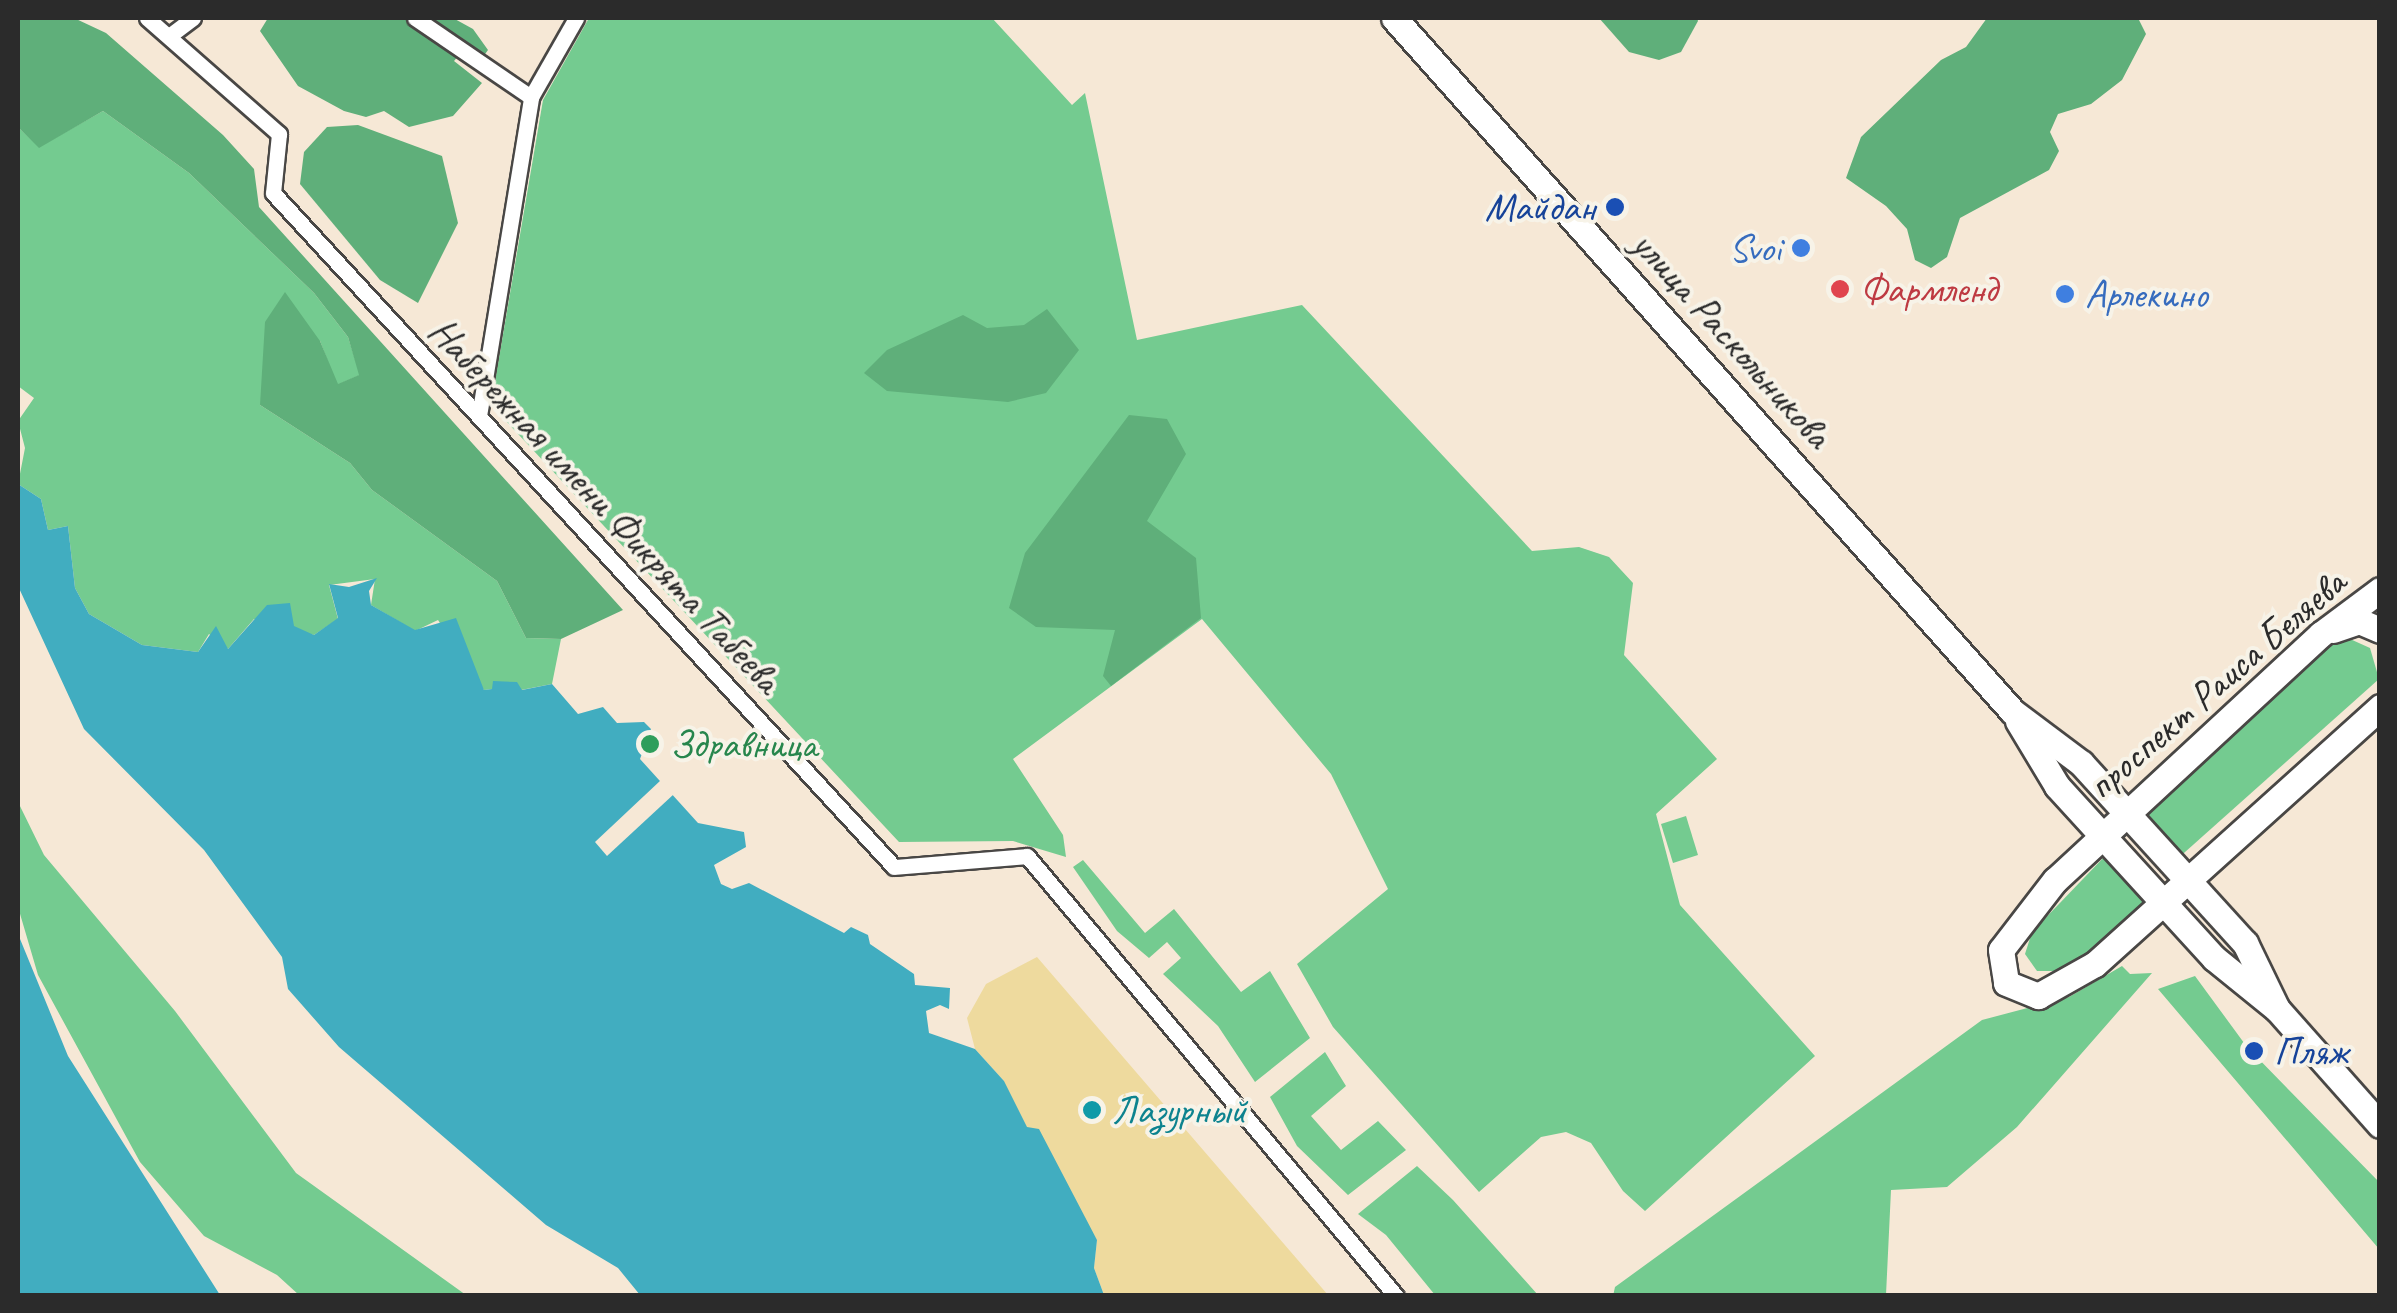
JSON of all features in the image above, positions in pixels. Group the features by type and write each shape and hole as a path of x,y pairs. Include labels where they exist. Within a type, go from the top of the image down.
{"street":[{"name":"Набережная имени Фикрята Табеева","path":"147,18 279,134 273,193 894,867 1027,856 1396,1296"},
{"path":"169,36 193,18"},
{"path":"414,18 531,97"},
{"path":"480,416 531,97 576,18"},
{"name":"улица Раскольникова","path":"1394,18 2013,712 2081,764 2245,943 2278,1009"},
{"name":"проспект Раиса Беляева","path":"2163,904 2095,964 2046,993 2006,983 2001,950 2015,928 2102,834 2321,634 2380,590"},
{"path":"2321,634 2359,621 2380,630"},
{"path":"2163,904 2380,706"},
{"name":"улица Раскольникова","path":"2013,712 2040,766 2214,958 2278,1009 2380,1125"}],"green space":[{"path":"18,18 74,18 106,33 223,135 254,169 259,207 623,610 561,639 526,638 497,581 372,490 350,463 260,405 265,322 285,292 320,341 338,384 359,375 348,337 314,293 189,173 103,111 39,148 18,127"},
{"path":"268,18 453,18 473,29 488,50 480,61 460,54 454,61 482,83 453,116 409,127 384,111 366,117 344,111 298,86 260,31"},
{"path":"589,18 992,18 1072,105 1085,93 1137,340 1302,305 1532,551 1579,547 1609,557 1633,583 1624,655 1717,759 1656,814 1680,905 1815,1056 1645,1211 1623,1191 1591,1143 1566,1132 1541,1137 1479,1192 1333,1027 1297,964 1388,889 1331,774 1202,619 1013,759 1063,835 1066,857 1013,841 899,842 491,405 543,100"},
{"path":"1599,18 1698,21 1681,52 1659,60 1629,52"},
{"path":"1987,18 2138,18 2146,34 2122,80 2091,104 2058,114 2050,132 2059,151 2049,170 1960,218 1947,257 1931,268 1915,260 1907,229 1886,206 1846,178 1861,137 1941,60 1966,47"},
{"path":"103,111 189,173 314,293 348,337 360,375 337,385 320,341 260,405 350,463 372,490 497,581 526,638 561,639 552,684 521,690 493,682 493,689 484,690 438,620 415,631 371,605 375,579 329,585 338,619 314,635 254,619 228,649 209,634 198,652 142,645 89,614 75,588 68,526 48,530 41,499 18,484 25,448 18,421 34,398 18,386 18,127 39,147"},
{"path":"358,125 442,156 458,223 418,303 380,280 300,184 304,152 327,127"},
{"path":"1047,309 1079,350 1046,393 1008,402 887,391 864,373 887,350 963,315 987,328 1024,325"},
{"path":"1129,415 1167,419 1186,454 1147,521 1196,558 1201,618 1111,686 1103,676 1115,630 1036,627 1009,608 1025,553"},
{"path":"2350,639 2370,648 2379,679 2175,861 2139,819 2335,642"},
{"path":"18,802 44,855 175,1011 296,1173 466,1295 299,1295 277,1275 204,1236 140,1162 38,975 18,907"},
{"path":"1686,816 1698,855 1673,863 1661,824"},
{"path":"2107,854 2153,904 2066,971 2037,971 2025,954 2032,932"},
{"path":"1083,860 1145,933 1174,909 1241,992 1270,971 1310,1038 1255,1082 1218,1026 1163,974 1181,958 1167,942 1149,958 1117,931 1073,867"},
{"path":"2122,966 2130,974 2152,973 2017,1127 1947,1187 1891,1190 1886,1295 1613,1296 1615,1287 1982,1020 2069,997"},
{"path":"2195,976 2247,1047 2379,1182 2379,1249 2158,989"},
{"path":"1325,1052 1346,1086 1311,1116 1341,1150 1378,1121 1406,1150 1348,1195 1297,1146 1270,1097"},
{"path":"1417,1166 1538,1295 1435,1295 1386,1235 1358,1214"}],"sand":[{"name":"Лазурный","path":"1037,957 1328,1295 1104,1295 1094,1268 1097,1240 1004,1092 1004,1081 975,1049 967,1018 986,984"}],"water":[{"path":"18,484 41,499 48,530 68,526 75,588 89,614 142,645 198,652 216,626 228,649 267,605 290,603 294,626 314,635 338,618 329,584 349,587 377,578 369,591 371,605 415,630 456,618 484,690 492,689 493,681 517,682 522,690 552,684 578,714 603,707 617,723 644,722 651,729 640,759 698,823 744,832 746,847 714,865 721,884 732,889 749,883 844,933 851,927 868,935 870,944 914,974 915,985 950,988 949,1009 940,1005 926,1011 929,1033 975,1049 1004,1081 1027,1127 1039,1129 1097,1240 1094,1268 1104,1295 640,1295 618,1268 546,1225 339,1047 288,989 282,957 204,850 84,729 18,586"},
{"path":"18,934 68,1056 220,1295 18,1295"}],"pier":[{"path":"661,780 674,794 607,856 595,842"}],"place":[{"name":"Майдан","path":"1615,207"},
{"name":"Svoi","path":"1801,248"},
{"name":"Фармленд","path":"1840,289"},
{"name":"Арлекино","path":"2065,294"},
{"name":"Здравница","path":"650,744"},
{"name":"Пляж","path":"2254,1051"},
{"name":"Лазурный","path":"1092,1110"}]}
